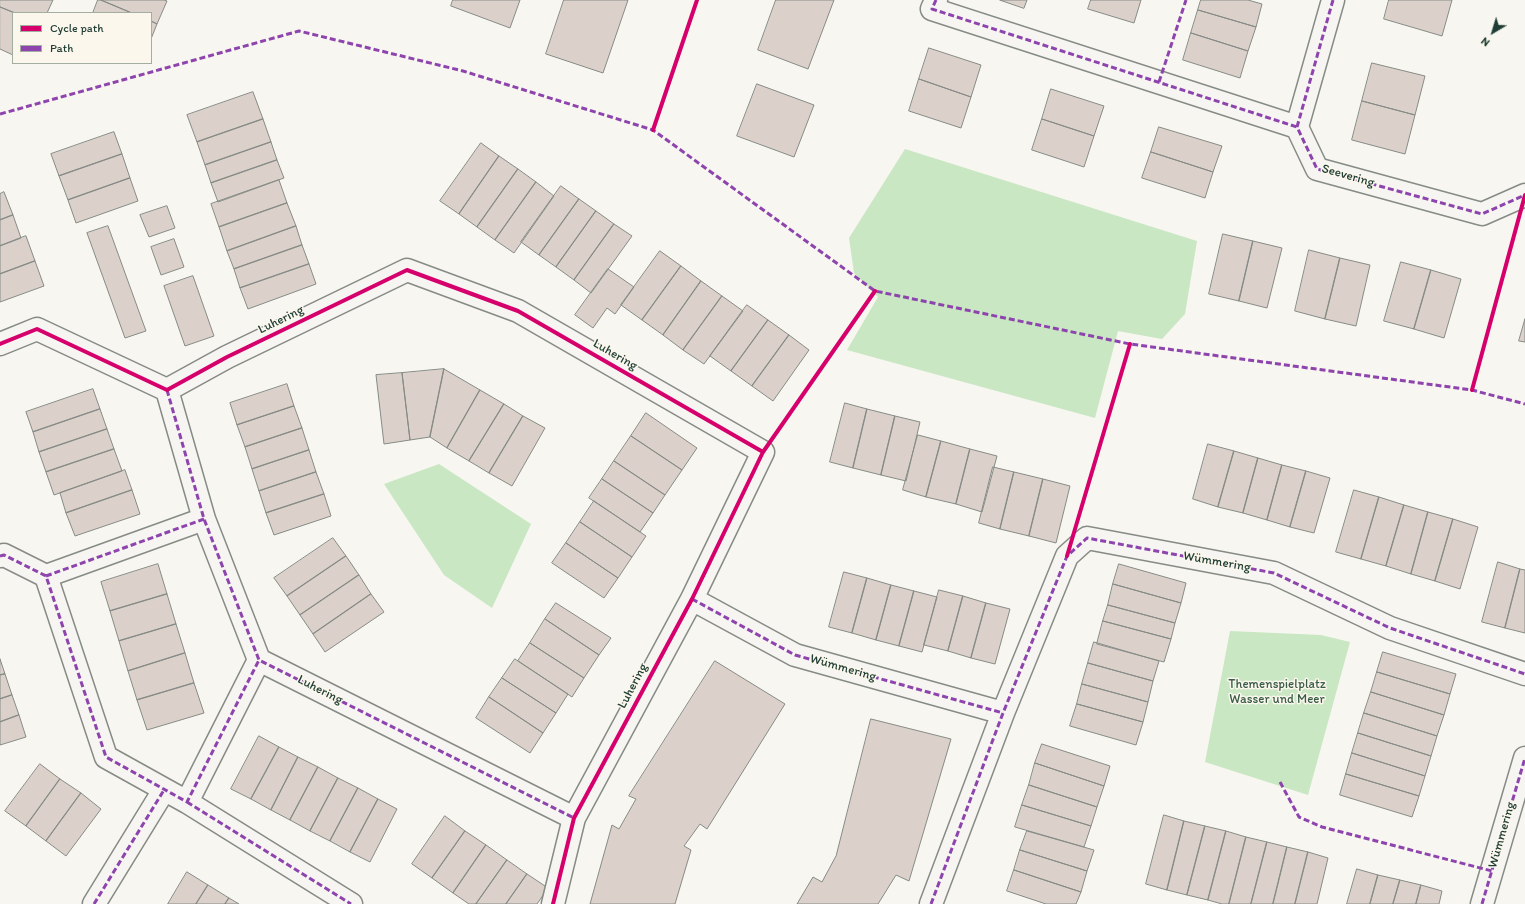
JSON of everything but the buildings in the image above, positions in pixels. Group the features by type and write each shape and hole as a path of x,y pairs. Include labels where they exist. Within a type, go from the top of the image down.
{"street":[{"path":"936,0 932,9 1297,127 1333,0"},
{"name":"Seevering","path":"1297,127 1317,168 1482,214 1525,195"},
{"name":"Luhering","path":"167,390 227,358 407,270 518,311 762,452 692,599 574,818 553,904"},
{"path":"0,344 38,329 167,390 204,519 259,660 187,802"},
{"path":"46,576 204,519"},
{"name":"Wümmering","path":"931,904 1003,713 1067,556 1087,538 1274,573 1390,628 1525,674"},
{"path":"0,556 4,555 46,576 106,757 187,802 352,904"},
{"name":"Wümmering","path":"692,599 795,655 1003,713"},
{"name":"Luhering","path":"259,660 574,818"},
{"name":"Wümmering","path":"1482,904 1524,763"},
{"path":"94,904 164,790"}],"green space":[{"path":"905,149 1197,241 1185,314 1162,339 1118,331 1095,418 847,350 878,297 854,273 849,238"},
{"path":"439,464 531,524 492,608 444,575 384,484"},
{"name":"Themenspielplatz Wasser und Meer","path":"1230,631 1321,635 1350,642 1308,795 1205,762"}],"marked path":[{"path":"936,0 932,9 1297,127"},
{"path":"1159,82 1186,0"},
{"path":"1333,0 1297,127 1317,169 1482,214 1525,195"},
{"path":"0,114 299,31 463,71 653,130 875,291 1130,344 1472,390 1525,404"},
{"path":"167,390 204,519 259,660 574,818"},
{"path":"204,519 46,576 106,757 187,802 259,660"},
{"path":"931,904 1003,713 1067,556 1087,538 1274,573 1390,628 1525,674"},
{"path":"0,556 4,555 46,576"},
{"path":"692,599 795,655 1003,713"},
{"path":"1482,904 1525,758"},
{"path":"1280,782 1299,817 1322,827 1492,871"},
{"path":"94,904 164,790"},
{"path":"187,802 351,904"}],"cycle path":[{"path":"653,130 697,0"},
{"path":"1472,390 1525,195"},
{"path":"0,344 37,329 167,390 227,357 407,270 518,311 763,452 692,599 574,818 553,904"},
{"path":"763,452 875,291"},
{"path":"1067,556 1130,344"}]}
